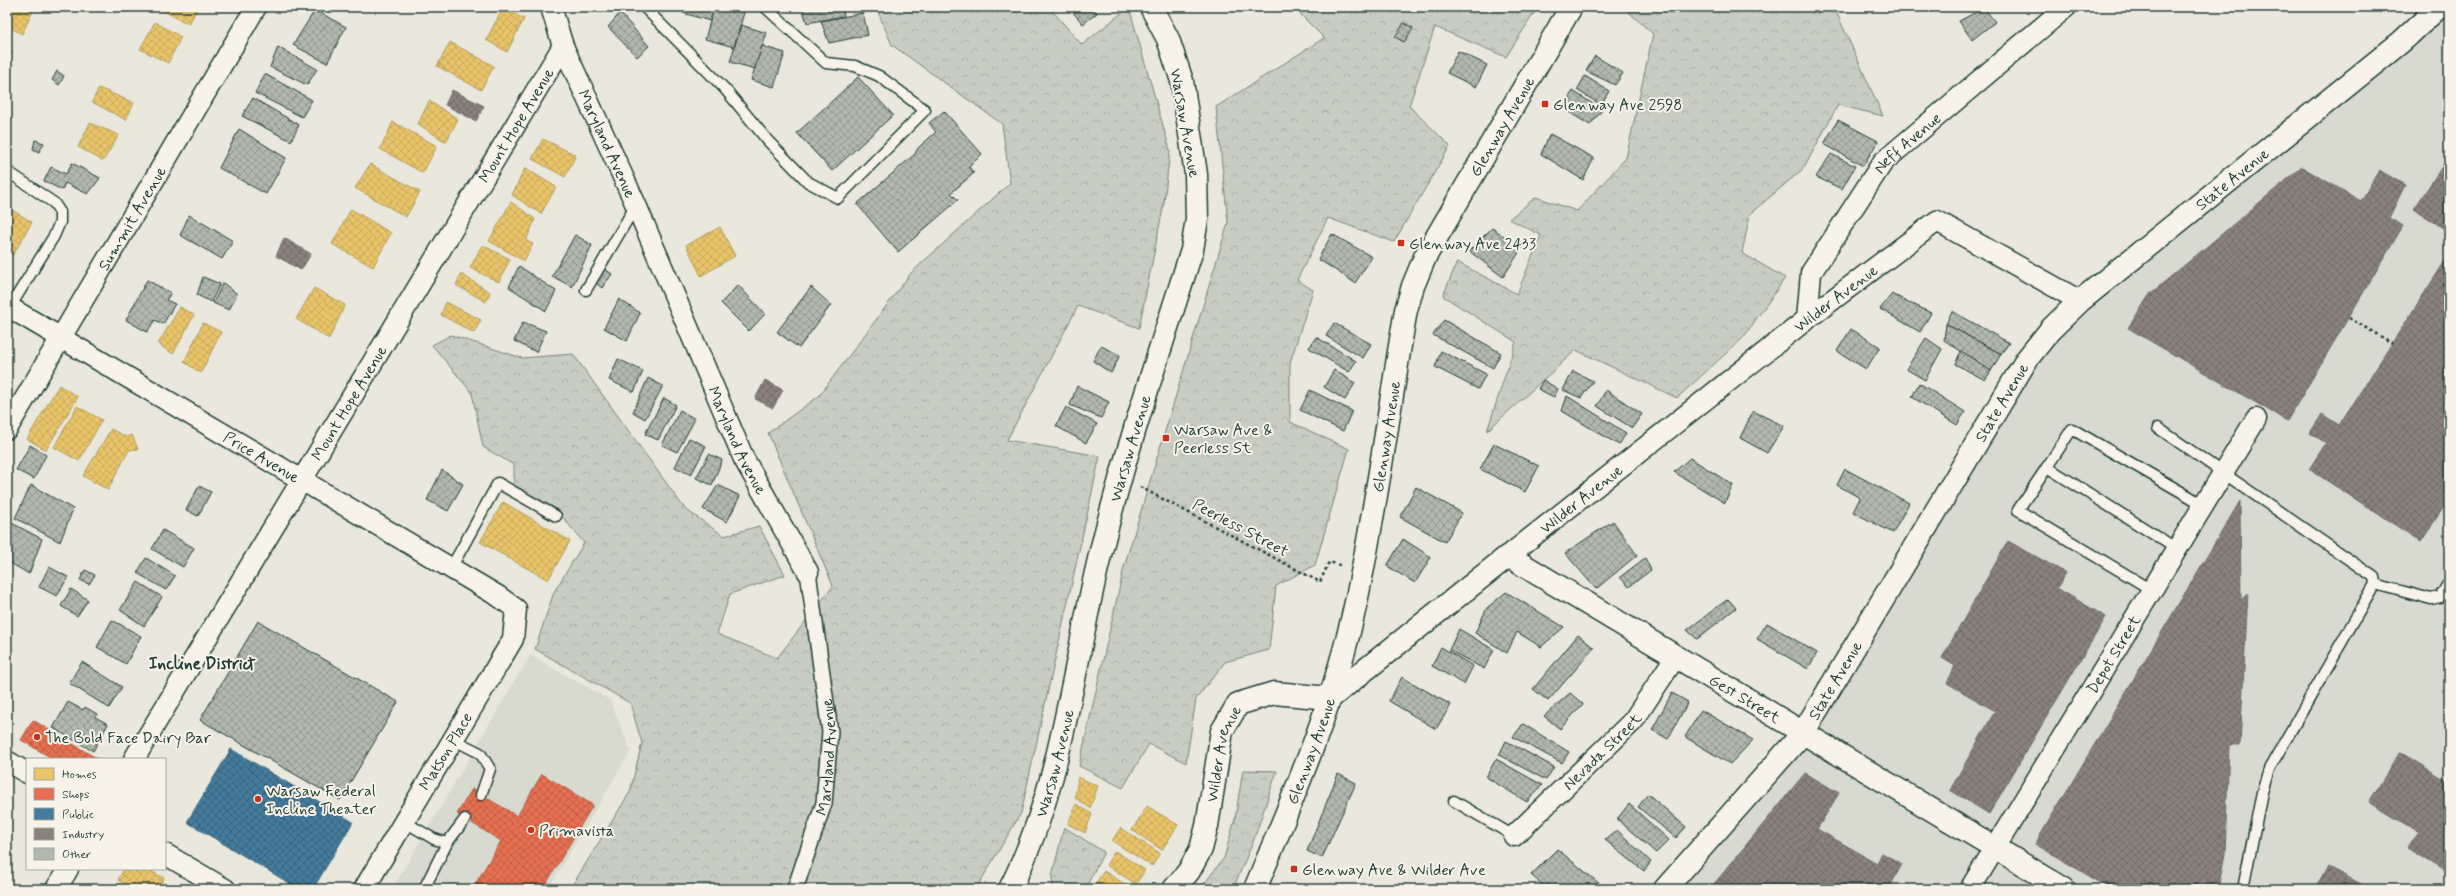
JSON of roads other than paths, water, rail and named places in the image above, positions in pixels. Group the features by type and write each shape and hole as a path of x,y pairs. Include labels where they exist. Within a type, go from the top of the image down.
{"main road":[{"name":"Warsaw Avenue","path":"1010,889 1025,859 1047,801 1100,551 1121,478 1192,250 1197,219 1196,174 1182,81 1168,39 1151,7"},
{"name":"Glenway Avenue","path":"1255,889 1292,802 1330,698 1356,603 1406,310 1413,286 1429,250 1571,7"},
{"name":"State Avenue","path":"1665,889 1803,733 2027,359 2051,329 2080,302 2401,42 2439,7"},
{"name":"Wilder Avenue","path":"1174,889 1189,871 1201,849 1208,826 1222,731 1238,704 1274,693 1330,698 1508,556"},
{"name":"Gest Street","path":"1508,556 2064,889"}],"street":[{"name":"Summit Avenue","path":"7,429 256,7"},
{"name":"Maryland Avenue","path":"551,7 563,46 636,205 744,459 808,572 830,732 824,803 795,889"},
{"name":"Neff Avenue","path":"1807,320 1811,273 1883,162 2066,7"},
{"name":"Mount Hope Avenue","path":"135,758 563,46"},
{"name":"Wilder Avenue","path":"1508,556 1807,320 1937,221 2080,302"},
{"name":"Price Avenue","path":"8,307 302,482 498,596 516,610"},
{"name":"Depot Street","path":"1970,889 2256,419"},
{"name":"Matson Place","path":"364,889 403,821 513,639 516,610"},
{"name":"Nevada Street","path":"1514,836 1633,721 1676,656"},
{"path":"7,761 26,772"},
{"path":"166,855 225,889"},
{"path":"56,889 67,870"}],"lane":[{"path":"644,7 725,89 768,141 808,182 838,198 925,110 879,76 855,66 826,63 765,7"},
{"path":"7,171 54,203 60,212 60,222 54,236 8,307"},
{"path":"586,290 636,205"},
{"path":"2158,428 2222,474 2374,577 2375,584 2270,769 2262,792 2244,889"},
{"path":"2152,590 2018,510 2072,429 2204,505"},
{"path":"2047,468 2177,549"},
{"path":"451,568 498,483 556,516"},
{"path":"2375,584 2431,599 2440,597 2449,582"},
{"path":"452,739 480,753 490,769 481,795"},
{"path":"1454,802 1514,836"},
{"path":"424,889 447,843 465,819"},
{"path":"403,821 434,839 447,843"}],"place":[{"name":"Glenway Ave 2598","path":"1545,104"},
{"name":"Glenway Ave 2433","path":"1401,243"},
{"name":"Warsaw Ave & Peerless St","path":"1166,438"},
{"name":"The Bold Face Dairy Bar","path":"37,737"},
{"name":"Warsaw Federal Incline Theater","path":"258,799"},
{"name":"Primavista","path":"531,830"},
{"name":"Glenway Ave & Wilder Ave","path":"1294,869"}],"district":[{"name":"Incline District","path":"202,663"}]}
